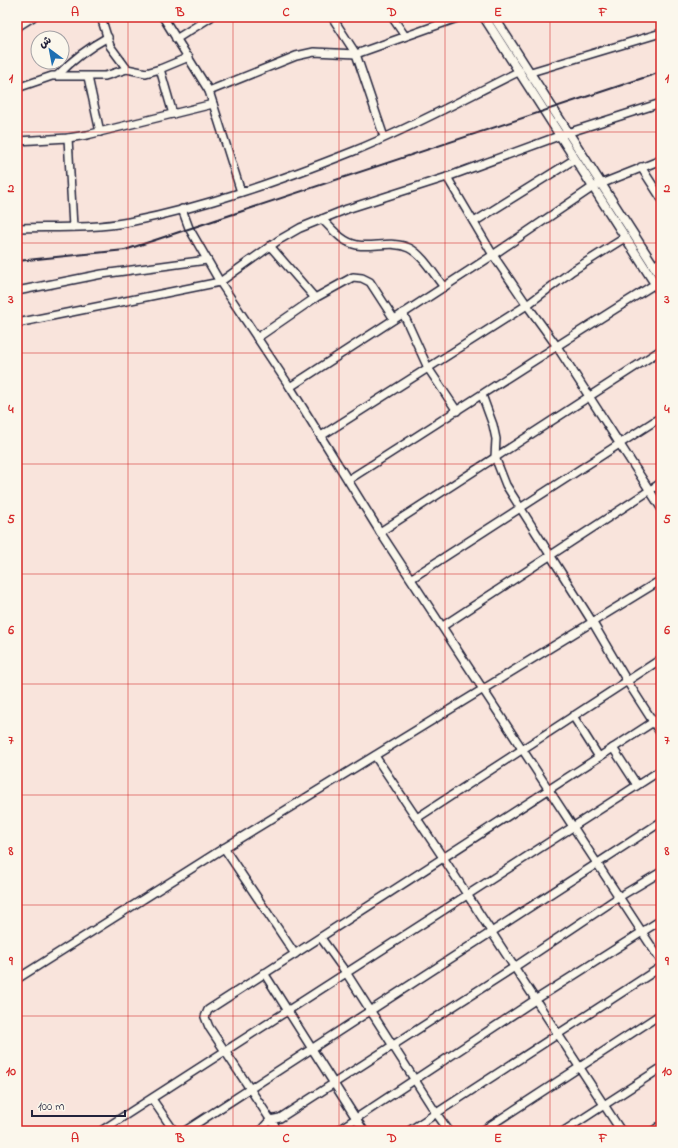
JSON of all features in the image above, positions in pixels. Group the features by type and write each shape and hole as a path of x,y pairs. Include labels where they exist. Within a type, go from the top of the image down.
{"main road":[{"path":"484,17 564,134 661,293"},
{"path":"494,17 531,72 564,134 575,159 658,263 661,277"}],"street":[{"path":"17,27 33,17"},
{"path":"101,17 110,46 127,69"},
{"path":"163,17 209,91 241,192"},
{"path":"176,39 211,17"},
{"path":"332,17 356,54 384,137"},
{"path":"392,17 405,36"},
{"path":"209,91 296,56 314,52 356,54 460,17"},
{"path":"531,72 661,32"},
{"path":"58,75 77,56 108,37"},
{"path":"17,88 35,80 58,75 88,77 105,76 127,69 141,73 160,69 189,57"},
{"path":"160,69 173,114"},
{"path":"17,228 73,227 127,222 182,209 241,192 354,151 520,71"},
{"path":"88,77 100,132"},
{"path":"17,323 220,282 270,246 300,228 322,219 362,203 447,177 564,134 661,103"},
{"path":"17,141 68,138 100,132 213,104"},
{"path":"68,138 73,227"},
{"path":"474,222 575,159"},
{"path":"290,387 493,255 596,185 661,160"},
{"path":"641,167 661,198"},
{"path":"447,177 493,255 556,345 661,508"},
{"path":"182,209 189,228 220,282 290,387 380,532 412,578 661,961"},
{"path":"322,219 343,239 356,245 390,245 409,248 444,287"},
{"path":"321,436 527,305 572,271 626,237"},
{"path":"270,246 315,298"},
{"path":"19,290 102,274 207,260"},
{"path":"257,338 315,298 349,278 362,278 373,285 394,319"},
{"path":"348,480 482,395 556,345 655,284"},
{"path":"404,313 428,368 457,411"},
{"path":"380,532 661,350"},
{"path":"482,395 493,425 496,439 495,458 506,484 594,623 627,681 661,734"},
{"path":"412,578 661,416"},
{"path":"443,626 552,556 661,483"},
{"path":"17,979 224,848 594,623 661,580"},
{"path":"417,818 661,659"},
{"path":"573,716 599,757"},
{"path":"274,1127 225,1052 205,1018 208,1010 661,717"},
{"path":"613,748 637,785"},
{"path":"375,756 444,858 620,1131"},
{"path":"101,1131 347,974 661,770"},
{"path":"185,1131 661,822"},
{"path":"224,848 295,954"},
{"path":"260,1131 274,1127 280,1118 514,968 619,897 661,872"},
{"path":"337,1131 535,1000 661,920"},
{"path":"321,938 347,974 392,1046 449,1131"},
{"path":"409,1131 661,967"},
{"path":"264,974 364,1131"},
{"path":"482,1131 661,1014"},
{"path":"564,1131 661,1068"},
{"path":"152,1099 174,1131"},
{"path":"652,1131 661,1126"}],"railway":[{"path":"17,261 125,250 661,72"}]}
